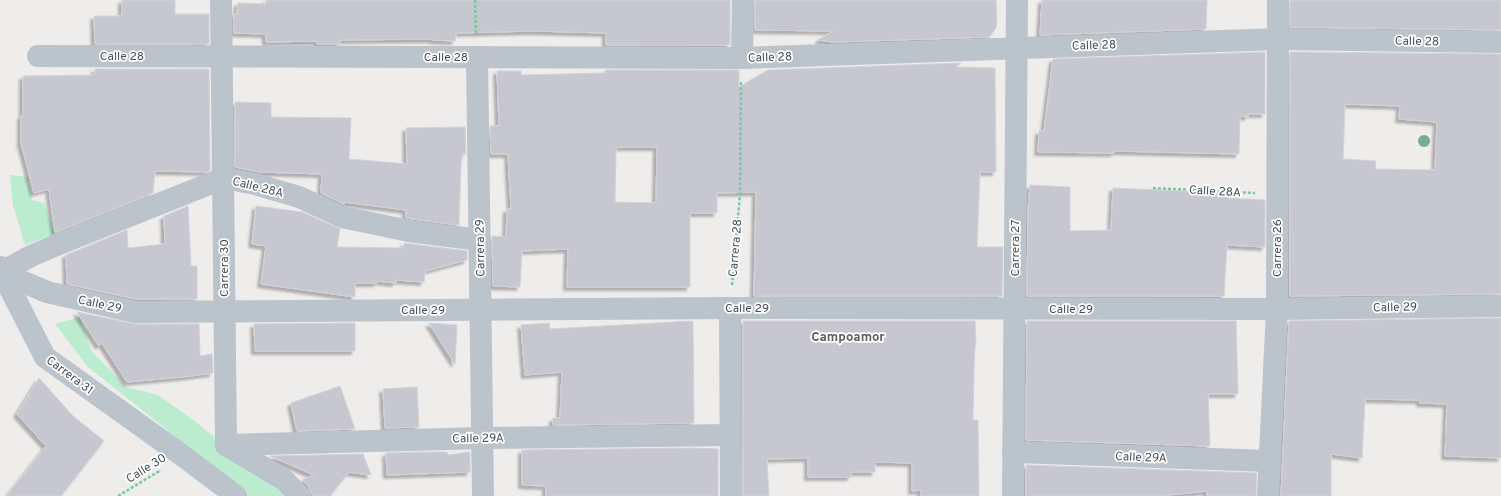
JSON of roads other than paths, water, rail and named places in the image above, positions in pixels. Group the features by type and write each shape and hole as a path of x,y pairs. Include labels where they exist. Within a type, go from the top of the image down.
{"street":[{"name":"Carrera 30","path":"221,0 226,445"},
{"path":"742,0 742,58"},
{"name":"Carrera 27","path":"1013,496 1017,0"},
{"name":"Carrera 26","path":"1268,496 1268,461 1277,309 1278,0"},
{"name":"Calle 28","path":"38,56 742,58 1277,39 1501,42"},
{"name":"Carrera 29","path":"477,57 483,496"},
{"name":"Calle 28A","path":"0,272 59,244 224,178 255,184 299,197 342,217 409,231 480,240"},
{"name":"Calle 29","path":"0,272 47,292 135,312 730,308 1277,309 1501,306"},
{"name":"Carrera 31","path":"0,272 45,357 236,496"},
{"path":"730,308 731,496"},
{"name":"Calle 29A","path":"226,445 482,438 730,435"},
{"path":"226,445 282,479 300,496"},
{"name":"Calle 29A","path":"1013,452 1268,461"}],"district":[{"name":"Campoamor","path":"848,336"}]}
